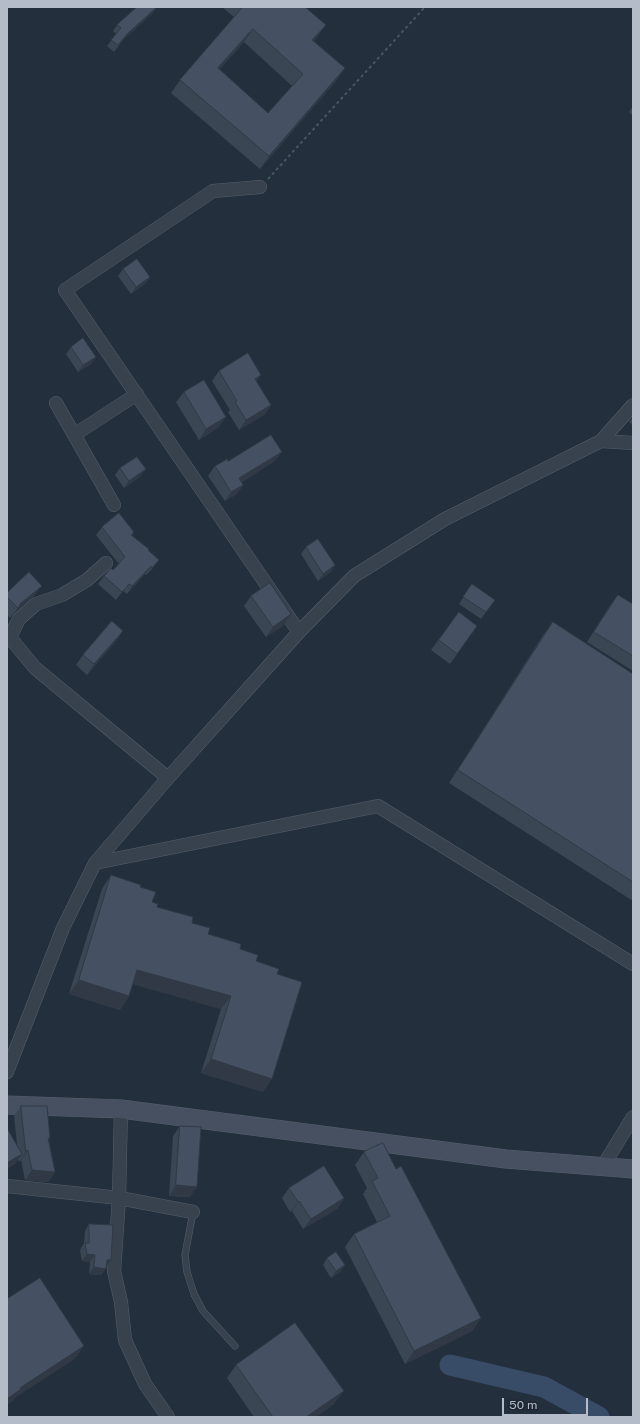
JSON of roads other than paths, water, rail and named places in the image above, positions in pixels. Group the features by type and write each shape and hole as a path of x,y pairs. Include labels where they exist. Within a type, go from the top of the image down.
{"main road":[{"path":"7,1105 121,1109 506,1159 633,1168"}],"street":[{"path":"260,187 213,191 65,290 299,632"},
{"path":"74,435 137,394"},
{"path":"56,403 114,505"},
{"path":"7,1072 63,928 95,863 168,778 299,632 354,576 445,519 601,441 633,405"},
{"path":"601,441 633,443"},
{"path":"106,563 87,580 62,595 36,604 19,619 8,635 35,668 168,778"},
{"path":"95,863 378,806 633,964"},
{"path":"121,1109 119,1198 114,1271 121,1302 125,1340 145,1384 168,1417"},
{"path":"603,1166 633,1117"},
{"path":"7,1186 119,1198 193,1212"}],"lane":[{"path":"193,1212 185,1255 191,1287 203,1311 235,1346"}],"waterway":[{"path":"450,1365 544,1387 599,1417"}]}
